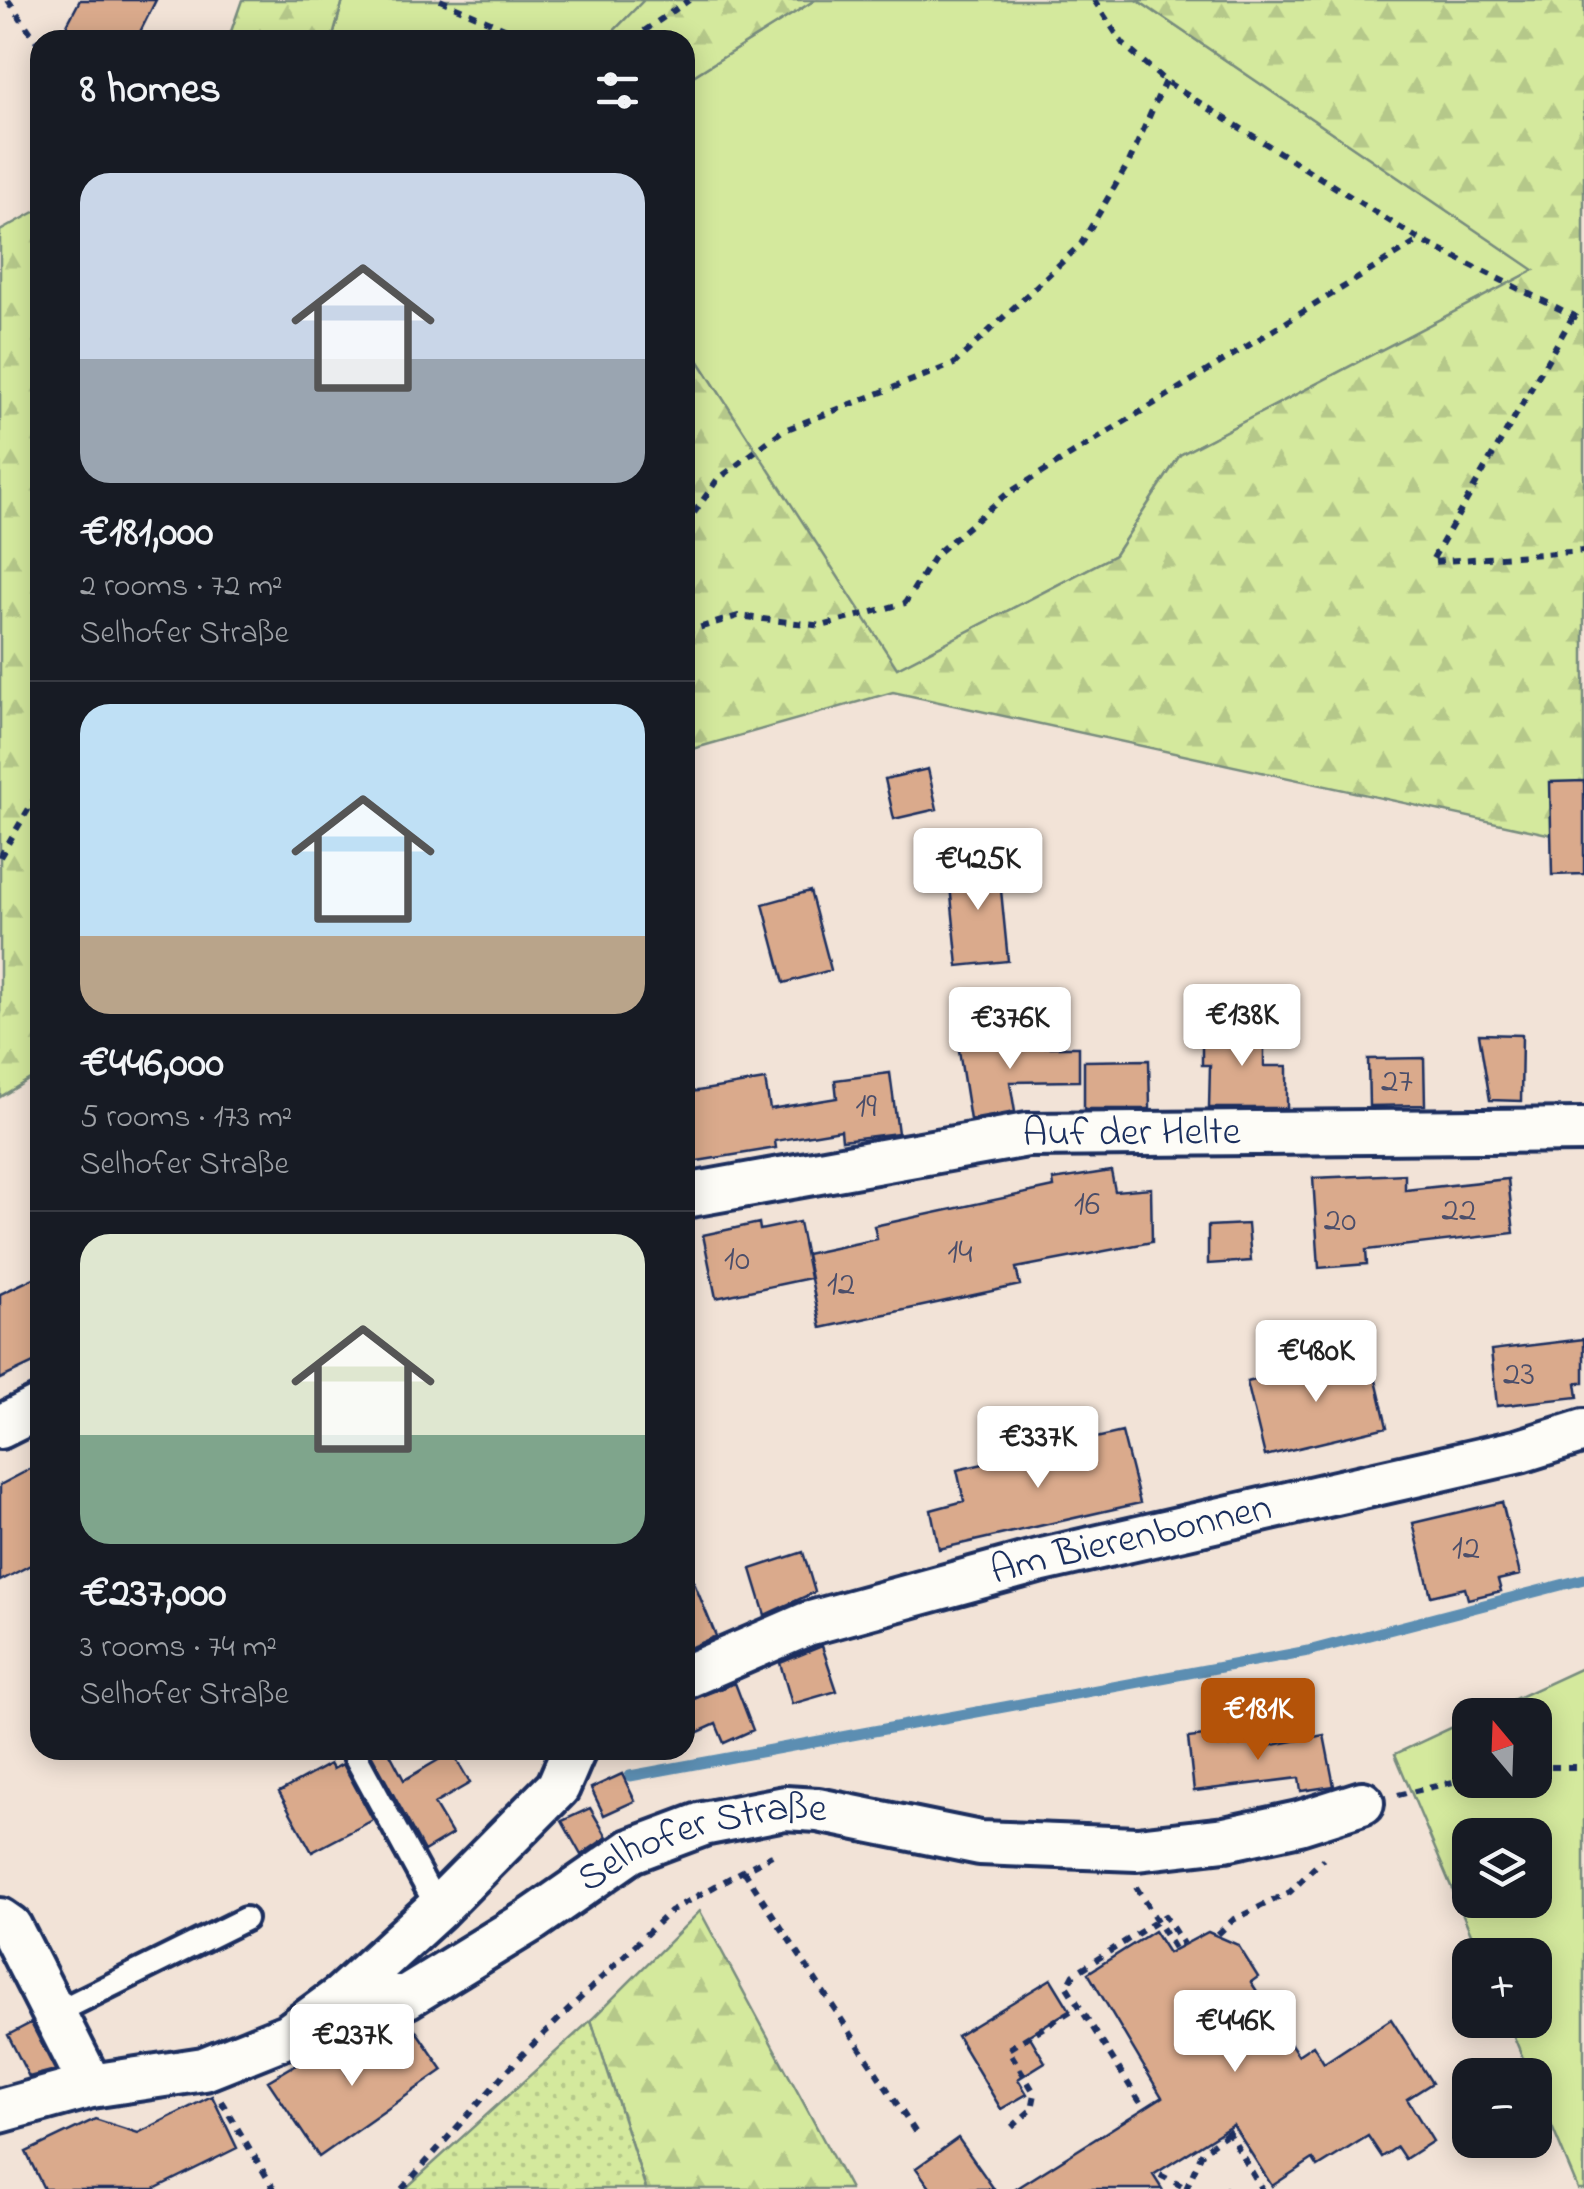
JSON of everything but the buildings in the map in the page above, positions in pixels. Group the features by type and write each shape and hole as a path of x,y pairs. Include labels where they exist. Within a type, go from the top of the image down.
{"street":[{"name":"Auf der Helte","path":"695,1194 1027,1135 1584,1130"},
{"path":"0,1427 30,1412"},
{"name":"Am Bierenbonnen","path":"695,1673 807,1624 1038,1561 1520,1450 1584,1430"},
{"path":"0,2111 91,2086 204,2070 290,2034 342,1998 438,1908 558,1787 570,1760"},
{"name":"Selhofer Straße","path":"342,1998 406,1996 533,1919 631,1851 703,1824 785,1808 818,1810 980,1843 1046,1849 1137,1850 1224,1839 1362,1803"},
{"path":"0,1920 10,1927 91,2086"}],"lane":[{"path":"357,1760 438,1908"},
{"path":"56,2013 245,1919"}],"path":[{"path":"8,0 30,32"},
{"path":"440,0 509,30"},
{"path":"646,30 689,0"},
{"path":"1094,0 1123,44 1165,80 1420,240 1584,321"},
{"path":"695,512 717,480 782,430 954,364 1081,244 1129,162 1165,80"},
{"path":"695,629 738,616 822,626 905,603 936,554 1007,494 1420,240"},
{"path":"1573,316 1431,562 1584,551"},
{"path":"0,857 30,807"},
{"path":"1552,1767 1584,1766"},
{"path":"1362,1803 1452,1782"},
{"path":"402,2189 518,2059 670,1911 798,1840 818,1810"},
{"path":"1218,1934 1233,1920 1290,1892 1324,1858"},
{"path":"744,1870 918,2136"},
{"path":"1140,1893 1175,1950"},
{"path":"1140,2102 1067,1987 1074,1974 1165,1916 1183,1944"},
{"path":"1012,2127 1032,2109 1035,2094 1008,2049 1079,2006"},
{"path":"204,2070 274,2189"},
{"path":"1160,2176 1177,2188 1186,2188 1203,2151 1227,2131 1262,2188"}],"green space":[{"path":"242,0 343,0 335,30 232,30"},
{"path":"343,0 644,0 615,30 335,30"},
{"path":"644,0 815,0 695,75 695,30 615,30"},
{"path":"815,0 1137,0 1535,270 1180,455 1115,555 896,669 695,356 695,75"},
{"path":"1137,0 1584,0 1584,842 893,692 695,748 695,355 897,668 1115,555 1180,455 1534,270"},
{"path":"30,214 30,1079 0,1097 0,231"},
{"path":"1584,1667 1584,2189 1578,2189 1552,2127 1552,2058 1523,2058 1515,2038 1552,2038 1552,1938 1473,1938 1464,1918 1552,1918 1552,1818 1452,1818 1452,1889 1395,1754 1452,1727 1452,1798 1552,1798 1552,1698 1517,1698"},
{"path":"700,1911 850,2189 646,2189 591,2020"},
{"path":"591,2020 646,2189 405,2189"}],"waterway":[{"path":"630,1776 1308,1651 1584,1579"}]}
